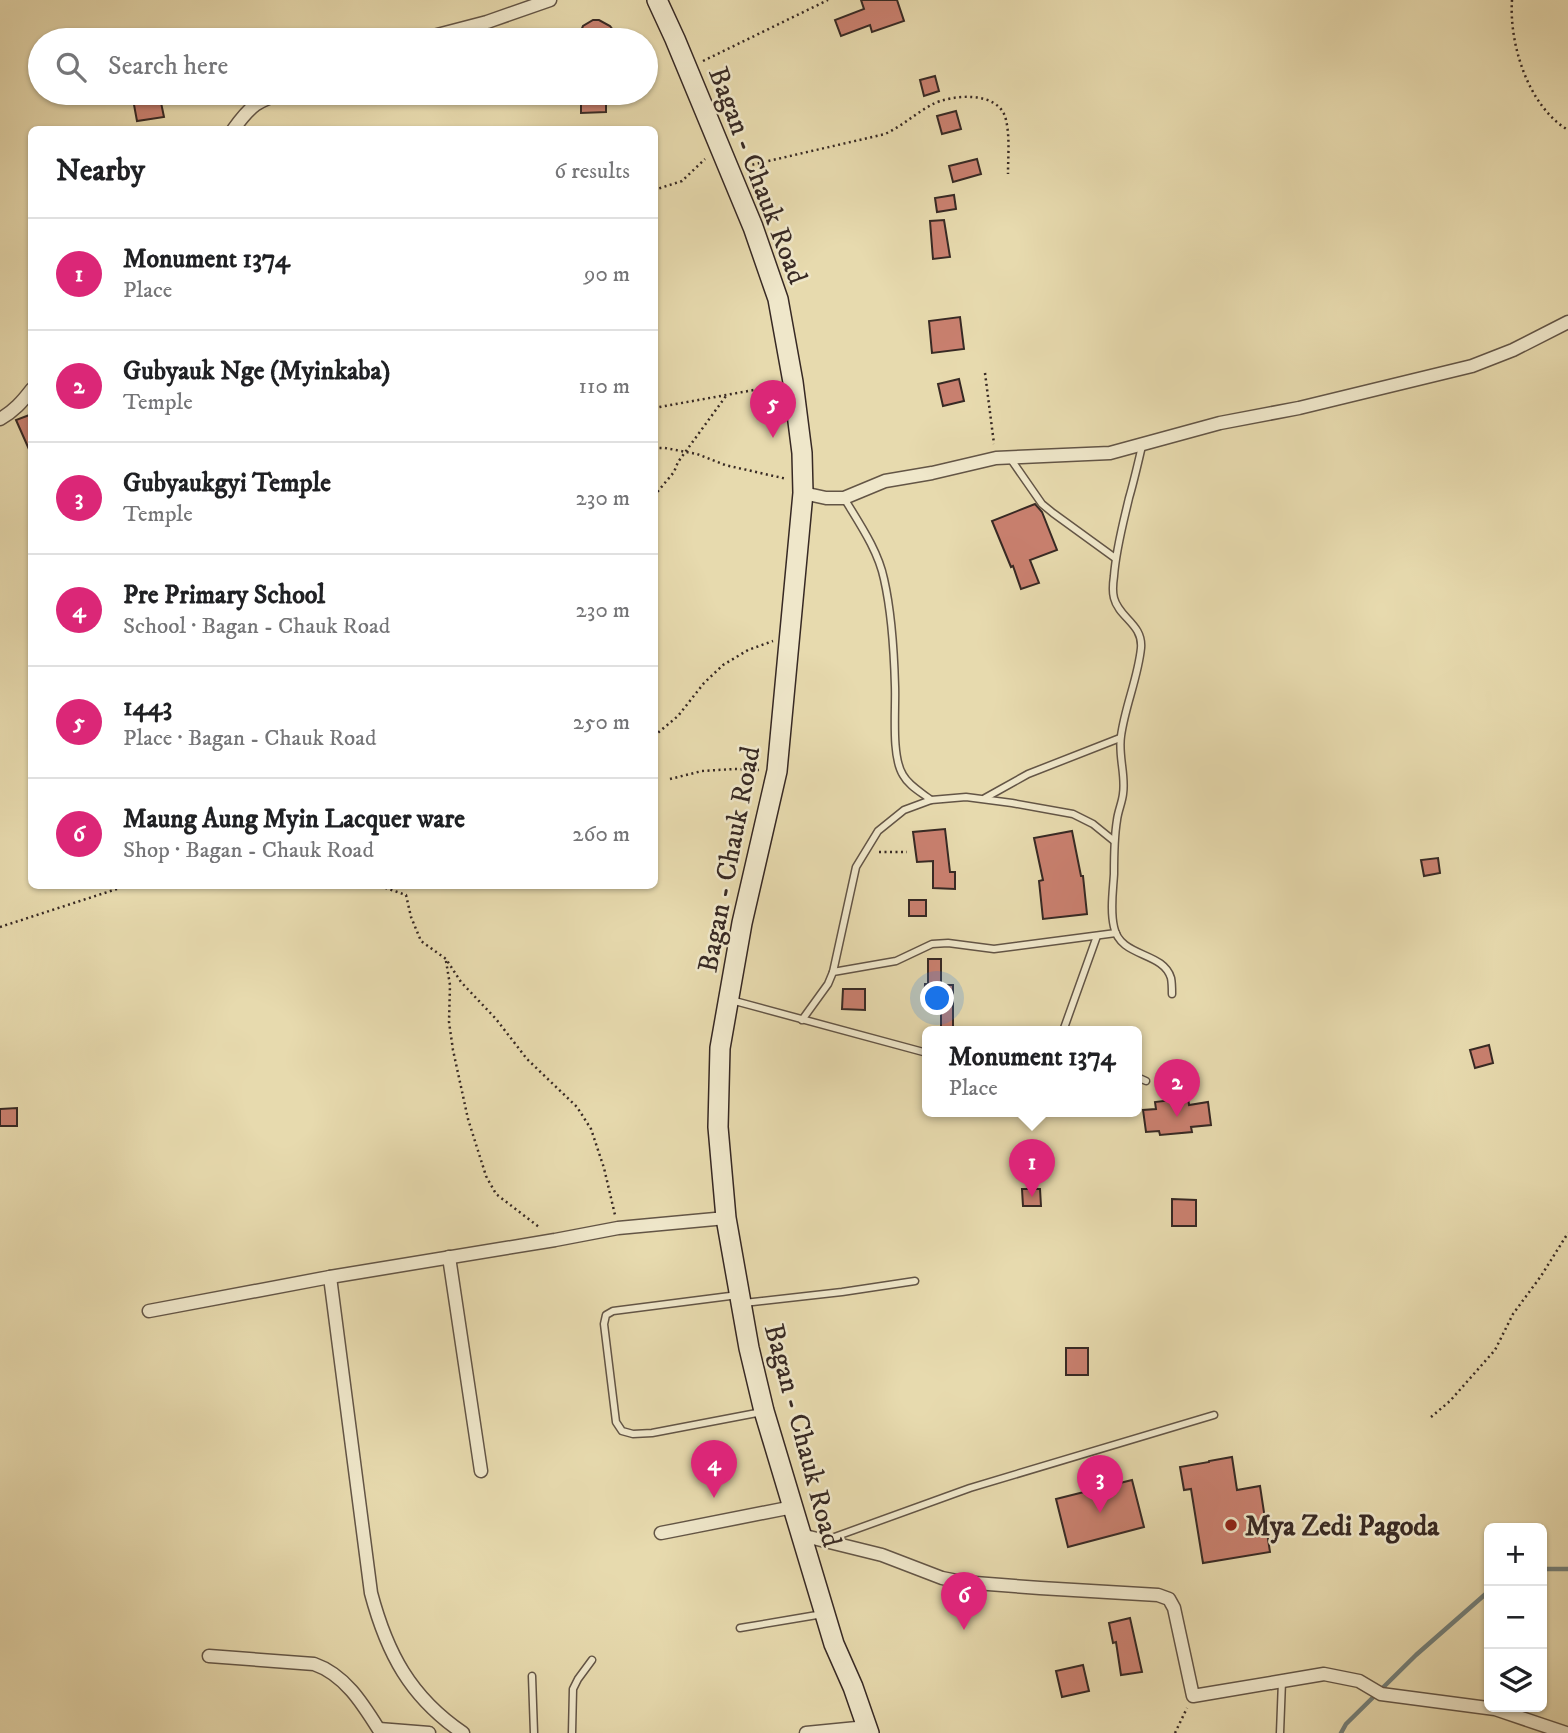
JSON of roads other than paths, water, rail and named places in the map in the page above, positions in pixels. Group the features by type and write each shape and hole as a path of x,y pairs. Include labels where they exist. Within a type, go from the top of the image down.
{"main road":[{"name":"Bagan - Chauk Road","path":"657,0 730,170 778,299 802,453 804,488 777,771 742,923 720,1048 718,1127 726,1218 749,1348 764,1411 834,1644 868,1730"}],"street":[{"path":"464,28 550,0"},
{"path":"236,126 242,116 255,105"},
{"path":"804,488 826,498 844,498 885,481 1002,457 1110,453 1220,423 1299,408 1472,366 1513,350 1568,322"},
{"path":"0,418 20,405 28,394"},
{"path":"149,1311 618,1228 726,1218"},
{"path":"449,1258 481,1471"},
{"path":"330,1277 371,1593 380,1624 410,1685 434,1712 463,1733"},
{"path":"661,1533 793,1507"},
{"path":"801,1535 883,1555 942,1578 962,1582 1158,1595 1169,1599 1174,1608 1193,1696 1324,1674 1359,1681 1381,1694 1495,1709 1566,1733"},
{"path":"209,1656 314,1664 336,1675 346,1684 380,1731 429,1733"},
{"path":"806,1733 868,1730"}],"lane":[{"path":"1142,444 1121,527 1113,588 1114,598 1122,612 1135,625 1141,639 1141,647 1120,738 1124,776 1114,841 1112,912 1115,933 1122,942 1131,950 1157,961 1166,968 1171,978 1172,994"},
{"path":"1002,457 1042,504 1115,558"},
{"path":"844,498 869,540 884,576 890,610 895,684 896,759 909,784 931,800"},
{"path":"984,799 1028,774 1120,738"},
{"path":"802,1020 828,984 833,972 856,867 878,831 904,810 931,800 966,797 1012,803 1073,814 1093,824 1114,841"},
{"path":"833,972 896,961 932,944 994,948 1115,933"},
{"path":"1065,1026 1097,936"},
{"path":"729,999 922,1053"},
{"path":"1142,1079 1146,1081"},
{"path":"764,1411 642,1434 622,1431 617,1423 604,1324 606,1315 613,1311 842,1292 915,1282"},
{"path":"824,1541 970,1488 1214,1415"},
{"path":"740,1628 825,1613"},
{"path":"572,1733 573,1689 592,1660"},
{"path":"532,1676 534,1733"},
{"path":"1280,1733 1282,1681"}],"waterway":[{"path":"1547,1569 1568,1569"},
{"path":"1341,1733 1346,1724 1416,1655 1484,1595"}],"place":[{"name":"1443","path":"773,438"},
{"name":"Gubyauk Nge (Myinkaba)","path":"1177,1117"},
{"name":"Monument 1374","path":"1032,1197"},
{"name":"Pre Primary School","path":"714,1498"},
{"name":"Gubyaukgyi Temple","path":"1100,1513"},
{"name":"Mya Zedi Pagoda","path":"1231,1525"},
{"name":"Maung Aung Myin Lacquer ware","path":"964,1630"}]}
